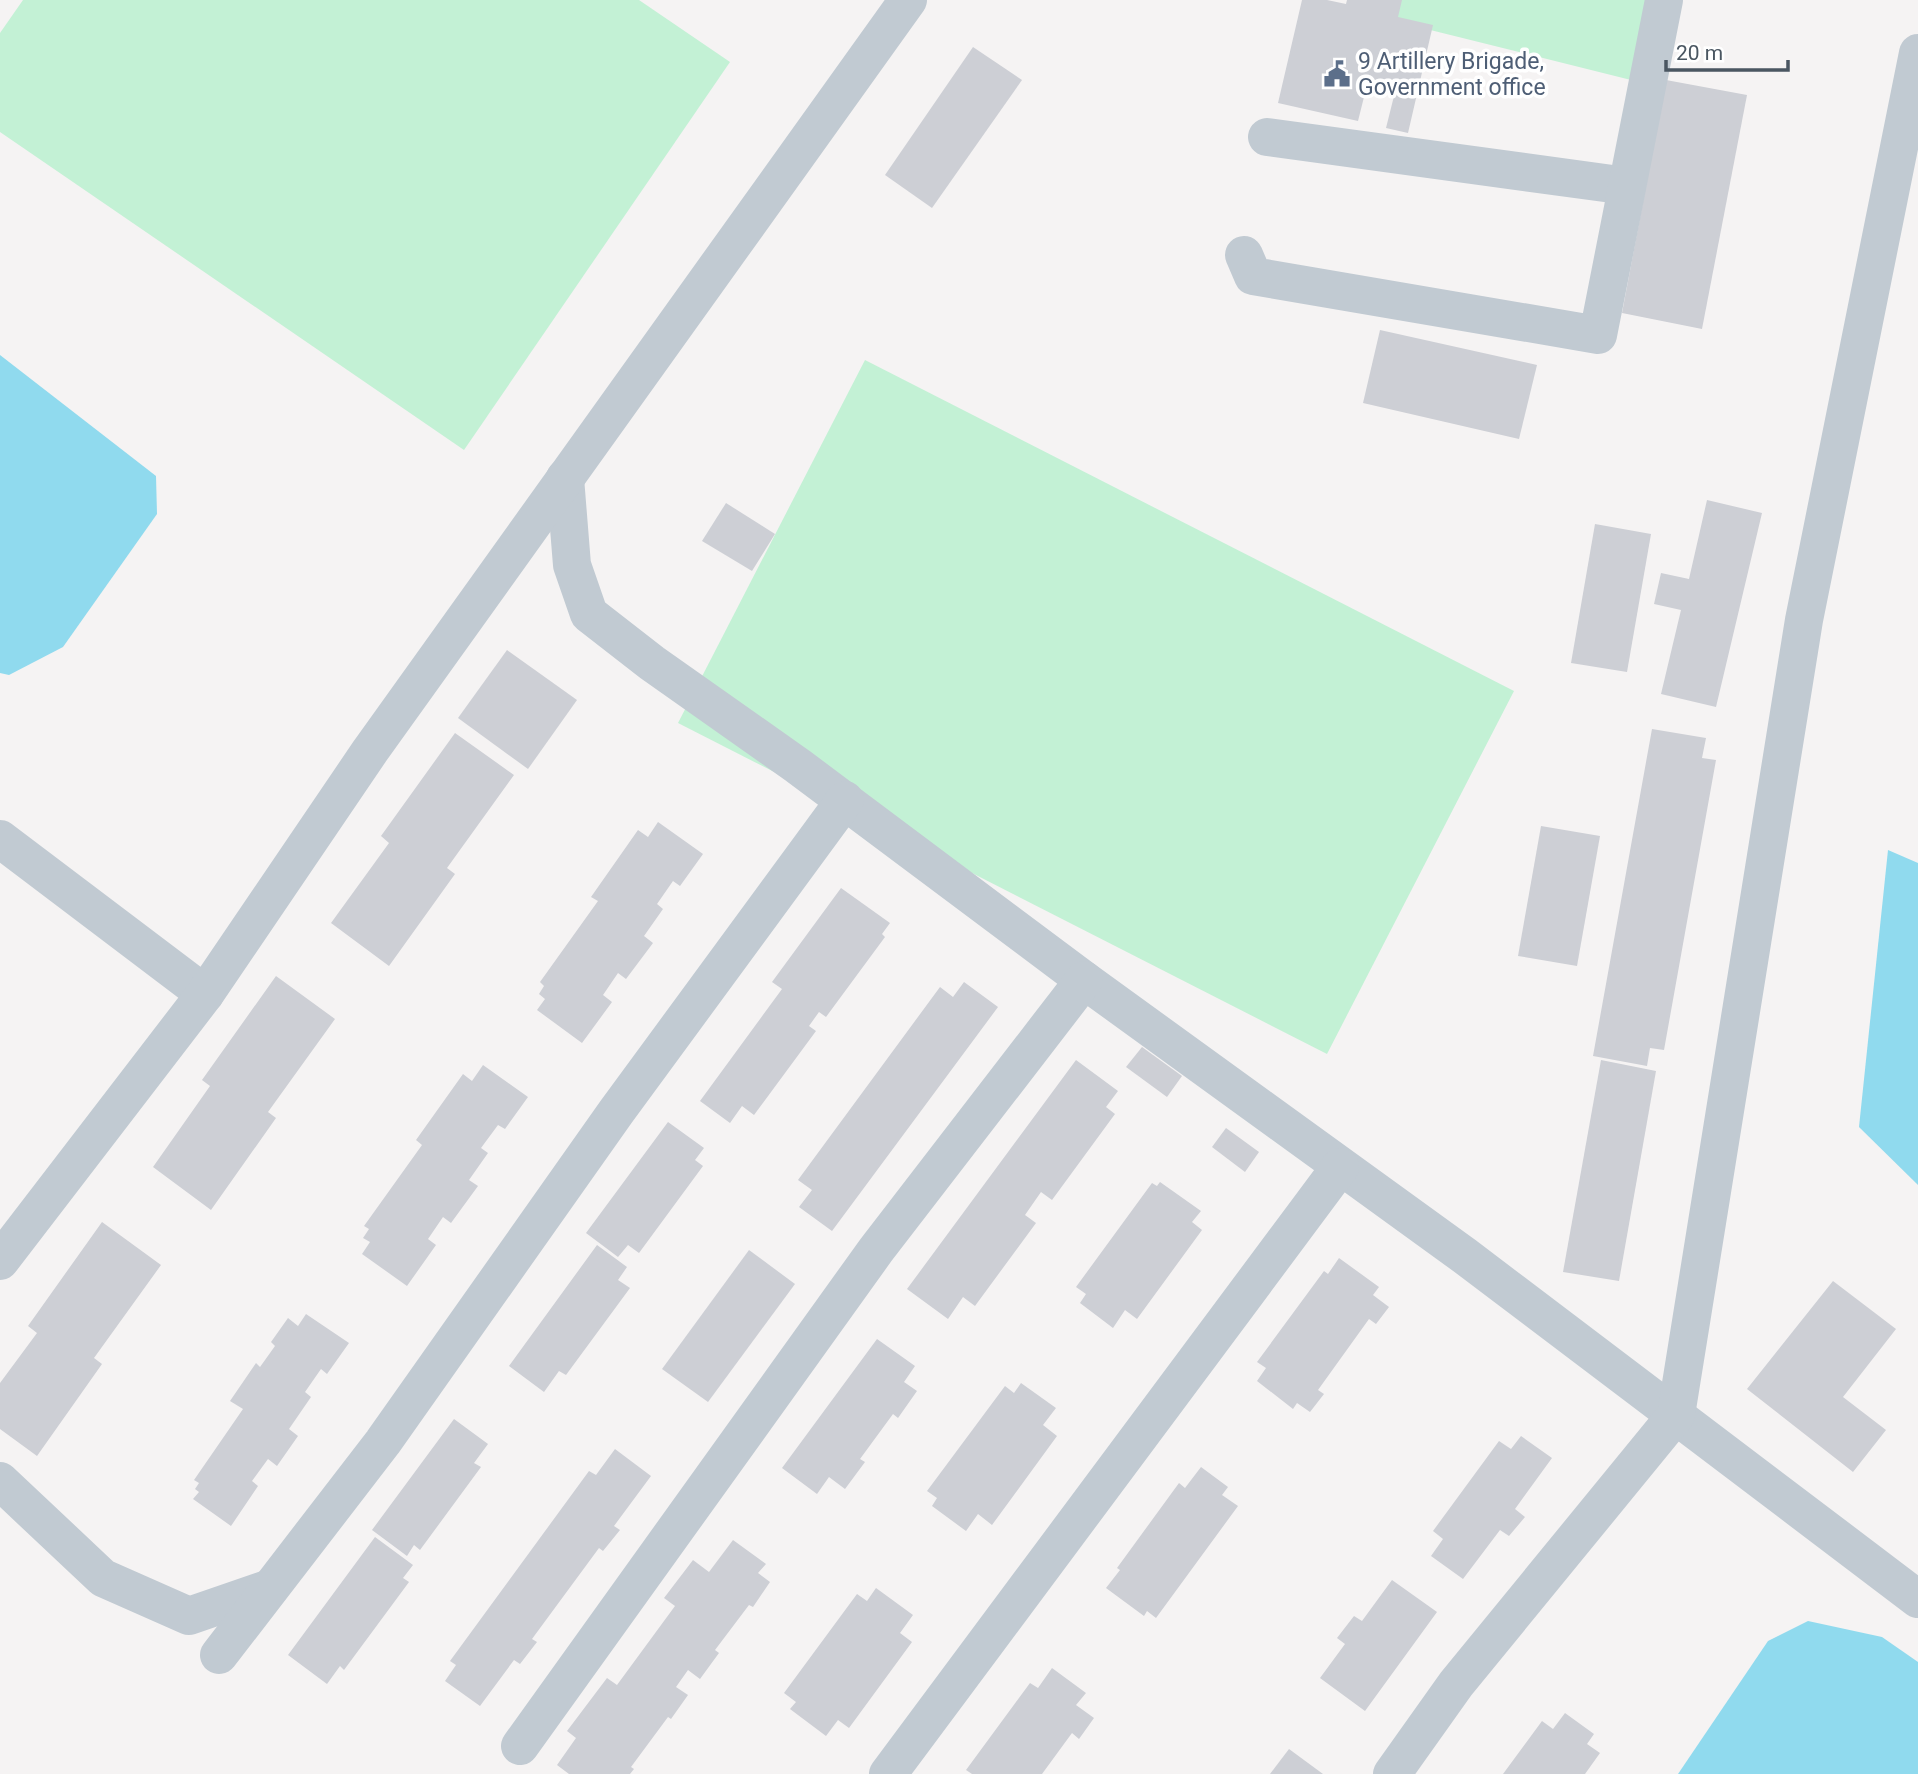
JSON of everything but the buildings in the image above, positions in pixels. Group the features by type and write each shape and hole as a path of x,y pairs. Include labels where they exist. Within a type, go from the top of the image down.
{"lane":[{"path":"0,1261 205,994 370,751 908,0"},
{"path":"1244,255 1253,276 1598,335 1664,0"},
{"path":"1392,1774 1455,1684 1676,1415 1804,620 1918,53"},
{"path":"1267,137 1627,186"},
{"path":"565,478 572,565 589,614 652,663 845,800 1084,980 1465,1256 1918,1599"},
{"path":"219,1655 383,1442 616,1112 845,800"},
{"path":"0,839 205,994"},
{"path":"520,1746 876,1250 1084,980"},
{"path":"888,1774 1340,1167"},
{"path":"0,1481 103,1578 189,1616 270,1588"}],"green space":[{"path":"23,0 639,0 730,62 464,450 0,132 0,33"},
{"path":"1395,0 1672,0 1651,85 1390,20"},
{"path":"865,360 1514,691 1327,1054 678,723"}],"water":[{"path":"0,355 156,476 157,514 63,647 9,675 0,673"},
{"path":"1888,850 1918,863 1918,1185 1859,1127"},
{"path":"1808,1621 1882,1637 1918,1662 1918,1774 1678,1774 1768,1641"}],"place":[{"name":"9 Artillery Brigade, Government office","path":"1337,74"}]}
